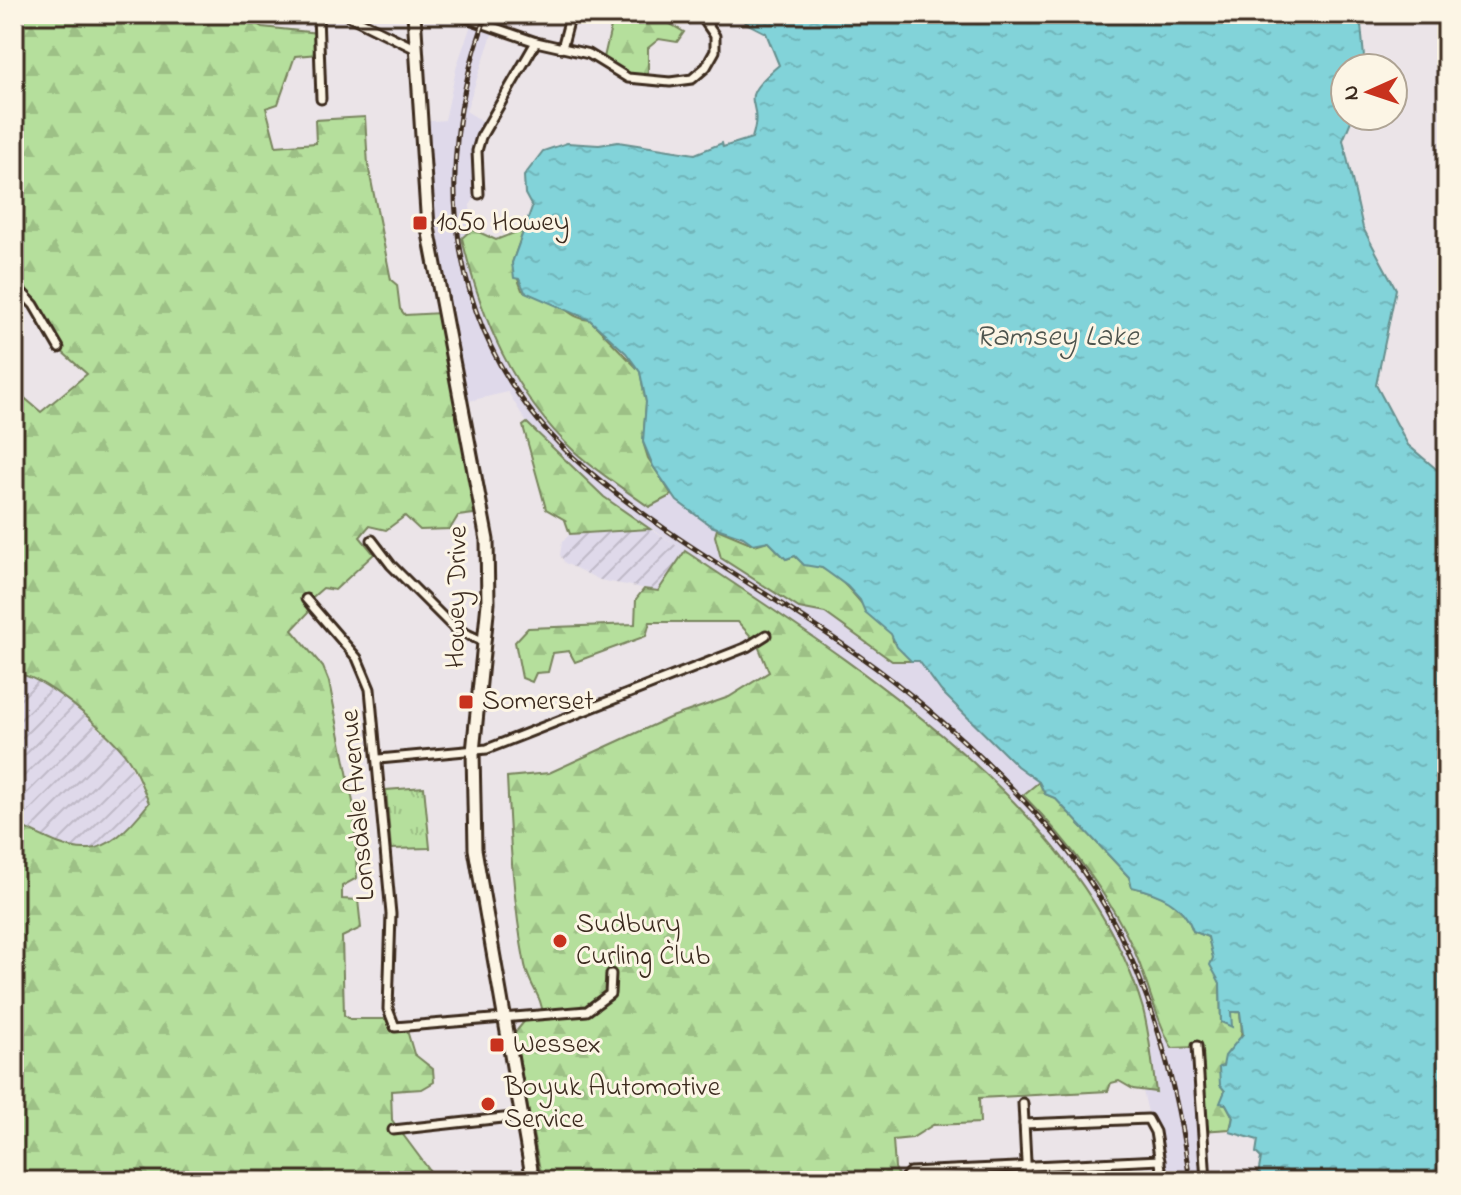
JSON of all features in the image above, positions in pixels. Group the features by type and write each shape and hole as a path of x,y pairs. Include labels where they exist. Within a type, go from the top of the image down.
{"main road":[{"name":"Howey Drive","path":"414,14 431,248 486,526 488,572 484,642 473,752 476,858 533,1181"}],"street":[{"path":"318,14 321,99"},
{"path":"345,14 416,49"},
{"path":"455,14 536,42 589,54 628,78 683,82 699,74 715,51 715,36 700,14"},
{"path":"562,48 571,14"},
{"path":"479,194 477,151 481,137 536,42"},
{"path":"14,284 34,305 59,348"},
{"path":"372,540 391,565 454,628 484,642"},
{"name":"Lonsdale Avenue","path":"306,599 347,644 365,672 379,759 391,914 388,1009 395,1027 504,1019"},
{"path":"379,759 473,752 747,647 766,635"},
{"path":"504,1019 597,1007 610,994 611,974"},
{"path":"1197,1046 1206,1181"},
{"path":"1023,1103 1027,1181"},
{"path":"393,1130 521,1116"},
{"path":"1024,1124 1148,1119 1155,1132 1163,1181"},
{"path":"903,1178 1160,1160"}],"shaded area":[{"path":"475,14 499,14 466,111 487,124 481,136 478,194 470,205 472,229 462,238 478,298 505,360 525,392 578,454 648,507 672,495 717,529 715,540 721,558 799,608 825,613 892,661 919,661 959,709 983,728 1017,766 1039,782 1023,795 1075,852 1106,898 1133,948 1172,1047 1197,1046 1206,1181 1164,1181 1143,1091 1155,1092 1142,1006 1108,927 1047,838 966,758 875,679 604,497 527,423 508,392 460,403 440,306 421,122 445,120 457,65"},
{"path":"650,529 685,551 658,591 600,580 565,563 560,555 562,542 570,534"},
{"path":"14,674 48,683 123,751 149,803 124,835 96,849 67,848 14,823"}],"green space":[{"path":"14,14 242,14 262,27 318,33 319,54 295,56 278,104 266,108 276,146 316,143 315,120 365,117 368,165 391,280 397,285 400,309 405,315 441,313 483,513 458,516 450,529 420,530 405,516 386,530 369,526 360,537 374,554 335,590 323,588 307,602 308,613 292,630 323,667 329,682 354,807 357,878 342,886 342,899 358,900 361,928 342,937 344,1015 350,1019 390,1019 395,1028 406,1027 414,1054 433,1069 434,1082 422,1089 391,1091 392,1120 430,1171 443,1179 481,1174 482,1181 14,1181 14,823 56,843 88,849 102,846 117,837 149,803 128,758 103,731 56,692 40,682 14,674 14,389 41,412 87,374 59,349 45,323 14,284"},
{"path":"614,14 658,17 684,32 677,42 659,39 648,48 648,80 636,79 603,62"},
{"path":"472,229 496,240 524,229 512,263 522,290 556,303 577,317 590,320 640,371 646,402 643,442 648,458 672,495 649,507 575,452 534,405 502,354 479,297 462,238"},
{"path":"527,423 604,497 650,529 570,534 565,520 546,509 523,426"},
{"path":"717,529 755,545 768,541 786,559 795,556 802,562 833,574 892,634 893,641 919,661 892,661 825,613 799,608 721,558 715,536"},
{"path":"685,551 887,691 954,746 1016,804 1070,867 1113,936 1143,1009 1156,1092 1133,1089 1119,1081 1111,1083 1108,1091 979,1098 980,1123 933,1125 912,1138 893,1140 895,1168 901,1181 542,1181 514,1034 527,1018 543,1016 527,972 521,942 507,777 549,773 669,718 729,697 769,672 757,643 738,622 650,622 646,636 575,662 569,651 553,653 548,672 536,673 532,682 522,678 515,642 528,628 635,624 636,599 644,589 658,591"},
{"path":"1039,782 1045,794 1055,798 1129,877 1132,887 1169,900 1183,913 1193,931 1208,937 1220,983 1221,1022 1231,1012 1240,1012 1242,1029 1220,1077 1225,1091 1221,1103 1226,1104 1233,1117 1230,1129 1202,1131 1197,1047 1172,1048 1134,950 1112,907 1056,830 1023,795"},
{"path":"424,787 430,848 391,849 386,790"}],"water":[{"name":"Ramsey Lake","path":"739,14 1360,14 1364,52 1329,52 1329,132 1346,132 1343,140 1363,228 1396,289 1376,385 1408,445 1441,473 1447,473 1447,1181 1257,1181 1261,1158 1256,1153 1258,1140 1230,1132 1233,1117 1226,1104 1220,1103 1225,1091 1220,1085 1219,1067 1223,1066 1225,1056 1243,1034 1240,1012 1231,1012 1232,1027 1221,1022 1220,983 1210,965 1213,958 1208,937 1193,931 1177,906 1151,892 1132,887 1129,877 1055,798 1045,794 1039,782 1017,766 941,691 919,661 911,661 897,647 891,634 865,612 860,600 847,586 822,568 804,565 795,556 786,559 768,541 753,544 743,537 711,526 677,501 653,466 643,442 646,402 640,372 626,353 590,320 525,292 519,279 514,278 512,263 532,207 525,194 524,176 543,151 567,143 599,145 618,142 695,154 722,143 723,147 752,138 755,124 753,95 779,65 766,33 746,23"}],"railway":[{"path":"487,14 468,75 457,137 455,197 462,257 477,315 503,369 538,420 584,467 649,518 824,632 911,695 961,739 1054,834 1083,871 1108,911 1147,997 1173,1088 1190,1181"}],"place":[{"name":"1050 Howey","path":"420,223"},
{"name":"Somerset","path":"466,702"},
{"name":"Sudbury Curling Club","path":"560,941"},
{"name":"Wessex","path":"497,1045"},
{"name":"Boyuk Automotive Service","path":"488,1104"}]}
